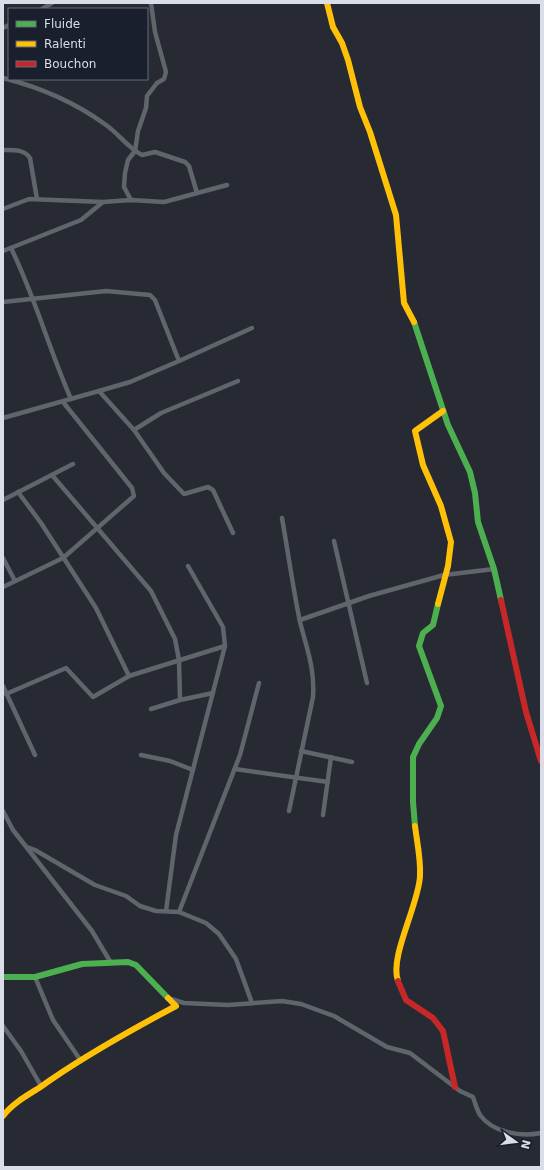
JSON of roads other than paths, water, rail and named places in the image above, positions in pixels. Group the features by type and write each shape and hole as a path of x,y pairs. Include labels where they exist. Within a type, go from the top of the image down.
{"street":[{"path":"131,200 123,183 128,160 135,151 138,131 146,108 147,96 157,84 164,79 166,72 151,3"},
{"path":"326,3 333,27 342,43 348,60 360,108 370,132 392,203 396,220 403,299 421,338 443,411 453,438 470,472 480,530 494,569 526,712 541,761"},
{"path":"10,80 34,87 75,105 108,126 135,151 142,155 155,152 185,162 189,166 197,193"},
{"path":"3,150 21,151 27,153 30,158 37,199"},
{"path":"3,209 20,201 37,199 103,202 131,200 164,202 228,185"},
{"path":"3,251 81,220 103,202"},
{"path":"11,248 34,298 51,350 71,399"},
{"path":"3,302 106,291 150,295 155,300 179,361"},
{"path":"3,418 130,382 252,328"},
{"path":"134,430 161,413 238,381"},
{"path":"99,391 134,430 164,473 184,494 208,487 213,490 234,533"},
{"path":"3,587 63,558 133,498 134,493 63,402"},
{"path":"443,411 416,429 414,433 426,473 442,506 451,542 448,566 444,575 436,620 433,625 423,633 419,646 441,706 437,718 419,744 413,757 413,802 420,876 416,898 400,949 396,975 406,1000 433,1018 443,1031 456,1087"},
{"path":"3,500 73,464"},
{"path":"52,475 151,592 174,639 179,660 180,700"},
{"path":"18,492 96,608 129,676"},
{"path":"282,518 300,620 313,667 314,682 314,697 301,751 289,812"},
{"path":"334,541 367,683"},
{"path":"3,558 15,581"},
{"path":"166,911 176,835 226,646 223,626 188,566"},
{"path":"300,620 348,603 444,575 494,569"},
{"path":"6,694 63,668 68,670 94,697 129,676 226,646"},
{"path":"179,912 235,769 253,712 259,683"},
{"path":"3,686 35,755"},
{"path":"152,709 180,700 213,693"},
{"path":"301,751 352,762"},
{"path":"142,755 170,761 193,770"},
{"path":"323,815 331,757"},
{"path":"235,769 328,782"},
{"path":"3,811 13,830 92,931 112,962"},
{"path":"27,847 35,850 101,888 126,896 140,906 156,911 179,912 206,923 227,943 236,959 252,1003"},
{"path":"3,977 35,976 82,964 112,962 132,963 175,1004 175,1008 142,1024 81,1060 41,1086 9,1108 3,1116"},
{"path":"35,976 53,1020 81,1060"},
{"path":"171,999 184,1003 239,1006 252,1003 289,1001 334,1016 387,1047 410,1053 456,1087 473,1097 479,1113 484,1119 493,1125 516,1134 527,1136 541,1133"},
{"path":"3,1026 21,1051 41,1086"}]}
